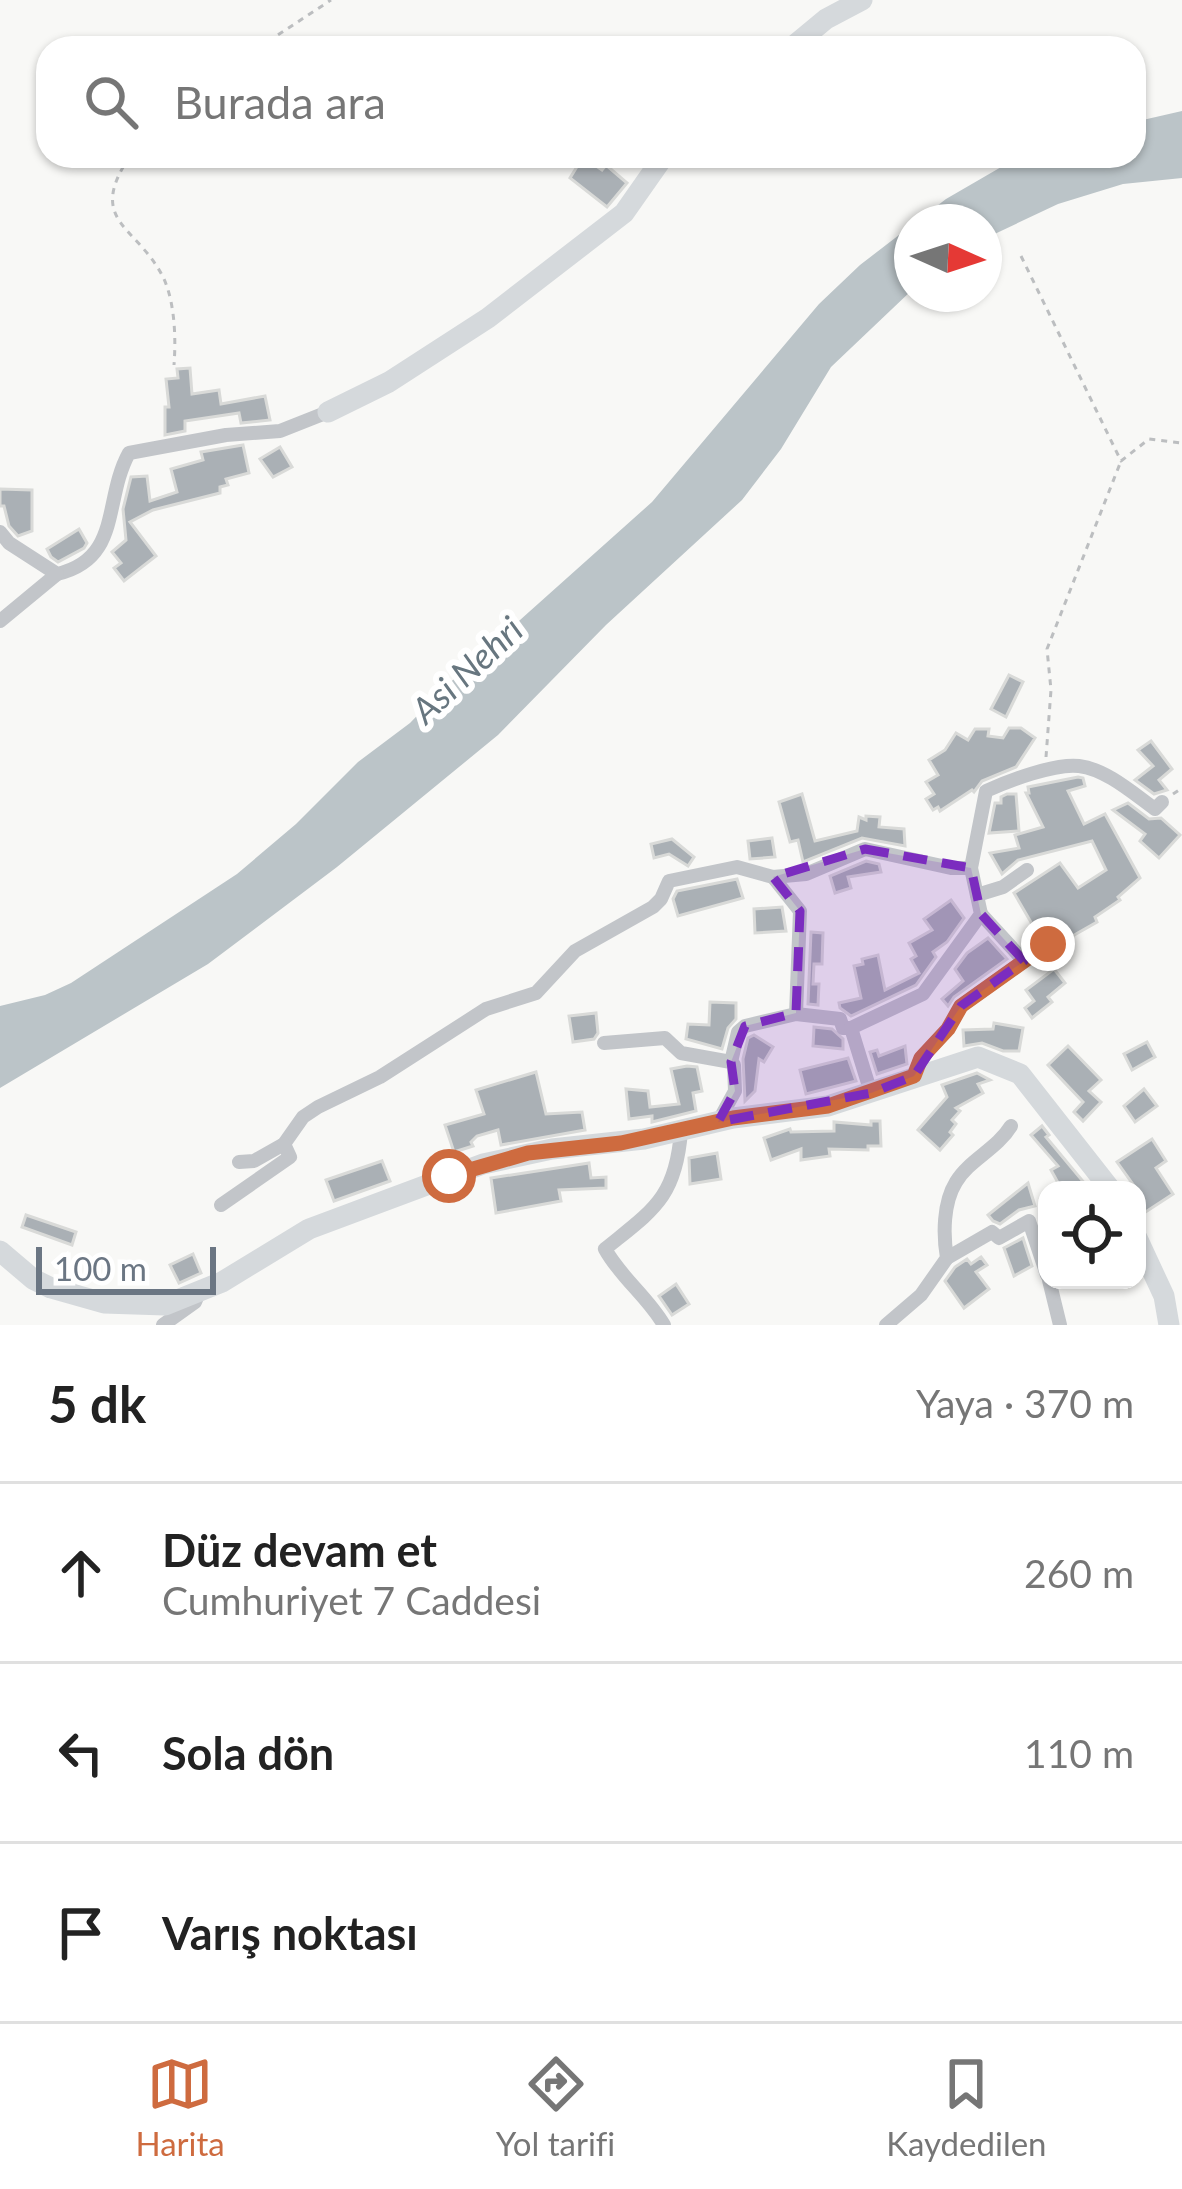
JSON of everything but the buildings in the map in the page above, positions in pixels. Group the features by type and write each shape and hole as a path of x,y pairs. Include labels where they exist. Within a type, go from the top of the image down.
{"main road":[{"path":"805,36 862,0"},
{"path":"328,412 388,382 488,319 625,213 656,168"},
{"path":"0,1251 51,1288 104,1303 165,1305 198,1294 309,1229 483,1164 553,1148 621,1143 718,1122 828,1106 978,1058 1020,1074 1105,1181"},
{"path":"1146,1257 1164,1296 1169,1325"}],"street":[{"path":"0,621 57,574 94,558 113,514 114,483 129,453 226,435 280,431 328,412"},
{"path":"0,532 9,544 57,574"},
{"path":"1024,961 981,914 971,868 986,791 1079,766 1121,785 1155,809 1162,802"},
{"path":"239,1162 254,1160 284,1144 303,1117 336,1095 380,1077 486,1009 536,993 575,951 652,907 662,898 669,880 737,867 773,878 806,874 865,849 971,868"},
{"path":"977,895 1004,887 1027,870"},
{"path":"773,878 800,911 796,1014"},
{"path":"730,1062 738,1032 745,1026 796,1014 840,1019 843,1028 851,1028 923,994 981,914"},
{"path":"914,1076 921,1058 948,1029 961,1006 1048,944"},
{"path":"851,1028 872,1094"},
{"path":"604,1043 665,1038 681,1053 730,1062 735,1091 718,1122"},
{"path":"947,1258 942,1234 956,1181 1002,1141 1011,1126"},
{"path":"664,1325 650,1300 615,1268 605,1249 659,1205 679,1158 681,1131"},
{"path":"221,1205 290,1157 284,1144"},
{"path":"886,1325 921,1294 947,1258 992,1232 999,1238 1029,1221 1038,1248"},
{"path":"1051,1289 1060,1325"},
{"path":"163,1325 195,1302 198,1294"}],"path":[{"path":"276,36 331,0"},
{"path":"122,168 112,184 112,209 166,284 176,340 174,365"},
{"path":"1021,256 1121,461"},
{"path":"1045,772 1051,690 1047,650 1121,461 1148,439 1182,443"}],"highlighted area":[{"path":"865,849 971,868 981,914 1024,961 961,1006 914,1076 871,1093 718,1122 735,1091 731,1062 745,1026 796,1013 800,911 773,877"}],"water":[{"path":"1182,111 1182,178 1123,184 1058,204 1002,230 1002,204 939,204 999,168 1146,168 1146,119"},
{"name":"Asi Nehri","path":"894,239 894,307 831,367 781,449 742,500 606,625 498,735 337,867 208,964 0,1088 0,1006 71,983 237,874 296,824 358,762 410,723 652,502 819,304"}],"route":[{"path":"449,1176 553,1148 621,1143 872,1094 914,1076 921,1058 948,1029 961,1006 1048,944"}]}
